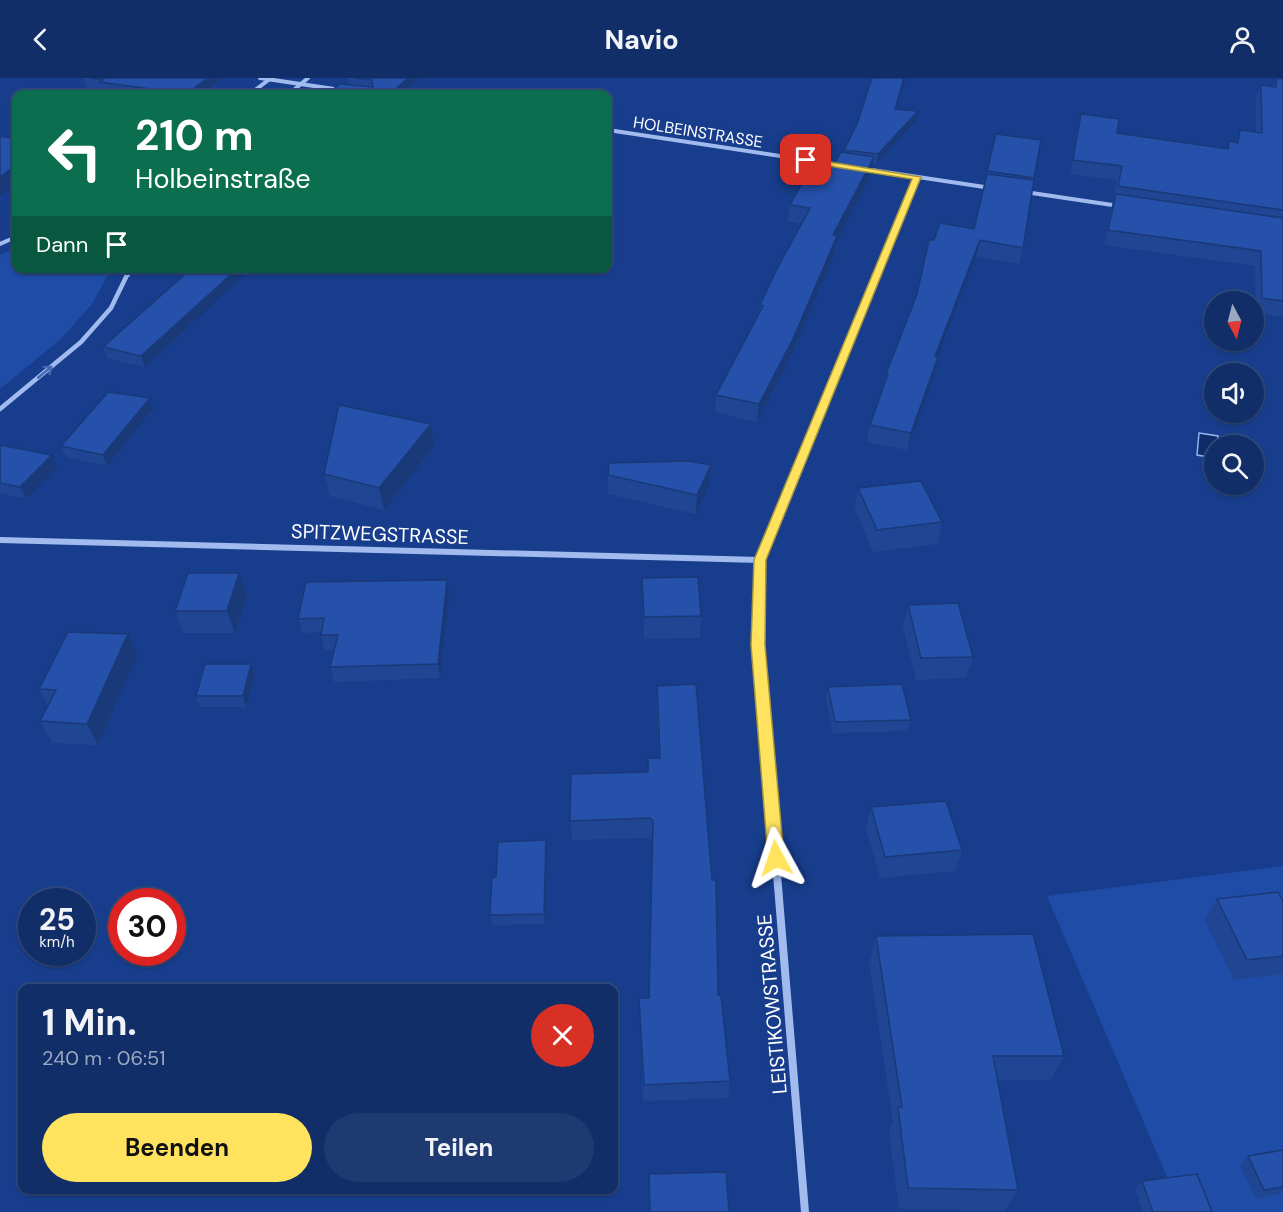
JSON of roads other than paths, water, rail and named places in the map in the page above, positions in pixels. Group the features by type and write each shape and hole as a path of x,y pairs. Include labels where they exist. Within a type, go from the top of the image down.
{"street":[{"path":"260,78 341,90"},
{"path":"294,90 309,78"},
{"path":"256,90 271,79"},
{"name":"HOLBEINSTRASSE","path":"612,131 848,166"},
{"path":"860,168 999,189"},
{"name":"LEISTIKOWSTRASSE","path":"806,1212 758,645 760,560 917,177"},
{"path":"1023,192 1130,207"},
{"path":"0,409 81,342 111,308 128,273"},
{"name":"SPITZWEGSTRASSE","path":"0,540 760,560"}]}
